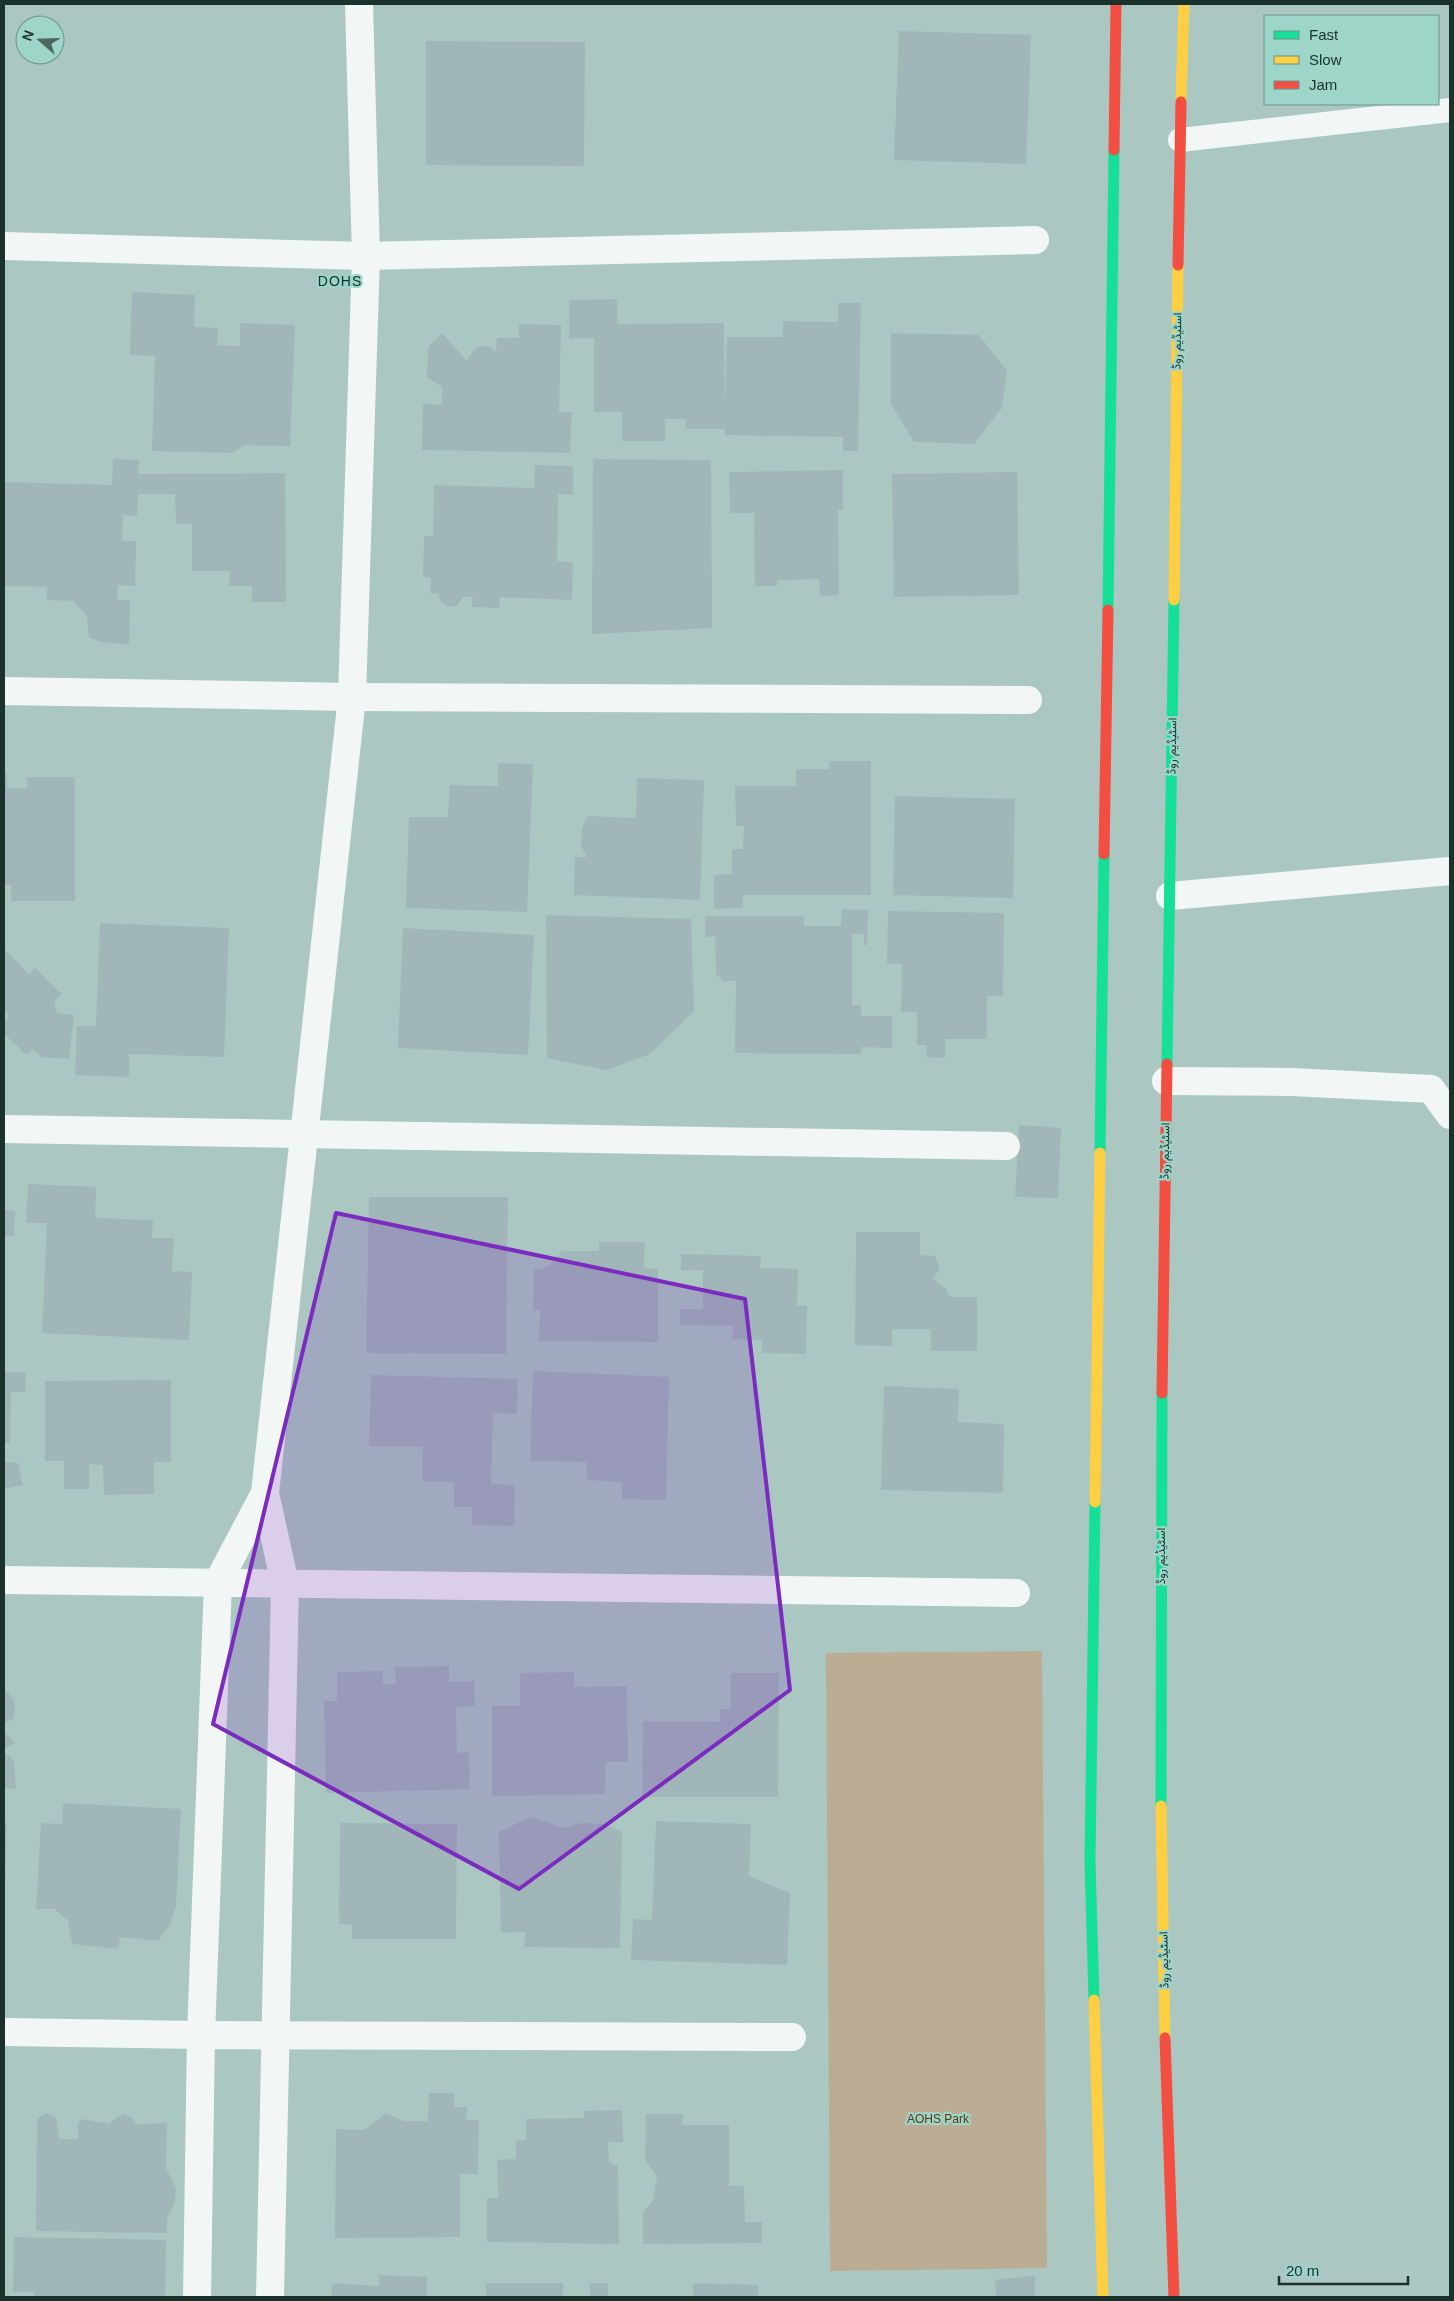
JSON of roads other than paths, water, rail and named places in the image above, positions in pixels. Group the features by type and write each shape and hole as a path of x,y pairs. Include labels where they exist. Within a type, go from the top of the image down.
{"main road":[{"path":"1103,2297 1090,1862 1116,4"},
{"name":"اسٹیڈیم روڈ","path":"1174,2297 1168,2175 1160,1695 1166,1080 1180,140 1184,4"}],"street":[{"path":"270,2297 285,1584 265,1493 306,1133 352,697 366,256 359,4"},
{"path":"4,246 366,256 1035,240"},
{"path":"4,691 352,697 1028,700"},
{"path":"1170,896 1450,871"},
{"path":"1166,1080 1292,1082 1431,1089 1450,1116"},
{"path":"4,1129 1006,1146"},
{"path":"197,2297 201,2036 218,1582 265,1493"},
{"path":"4,1580 1016,1593"},
{"path":"4,2032 201,2036 792,2037"}],"lane":[{"path":"1180,140 1450,110"}],"district":[{"name":"DOHS","path":"340,281"}],"park label":[{"name":"AOHS Park","path":"938,2119"}]}
